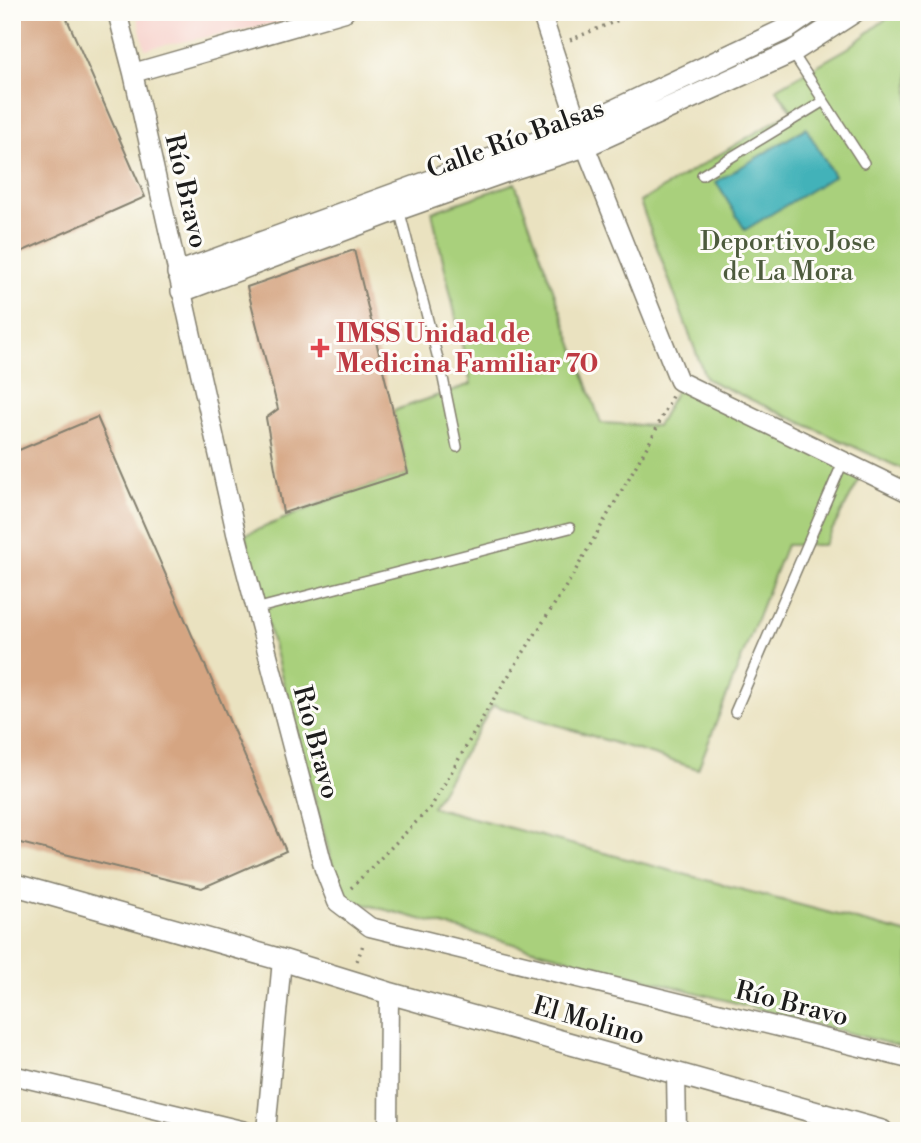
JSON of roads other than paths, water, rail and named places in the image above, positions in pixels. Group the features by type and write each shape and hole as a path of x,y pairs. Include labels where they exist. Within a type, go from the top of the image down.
{"street":[{"name":"Río Bravo","path":"117,12 134,73 254,609 324,869 337,902 370,927 909,1059"},
{"path":"134,73 345,12"},
{"path":"541,12 582,137 679,381 909,493"},
{"name":"Calle Río Balsas","path":"180,282 515,168 582,137 788,28 811,12"},
{"name":"Calle Río Balsas","path":"180,282 582,137 792,52 855,12"},
{"name":"El Molino","path":"12,884 882,1131"},
{"path":"266,1131 282,960"},
{"path":"388,1131 389,993"},
{"path":"676,1073 677,1131"},
{"path":"12,1075 245,1131"}],"lane":[{"path":"792,52 864,163"},
{"path":"702,174 824,100"},
{"path":"399,209 443,378 457,447"},
{"path":"735,712 843,462"},
{"path":"254,609 570,528"}],"water":[{"path":"806,128 834,176 745,230 716,182"}],"place":[{"name":"IMSS Unidad de Medicina Familiar 70","path":"320,348"}],"park label":[{"name":"Deportivo Jose de La Mora","path":"788,256"}]}
